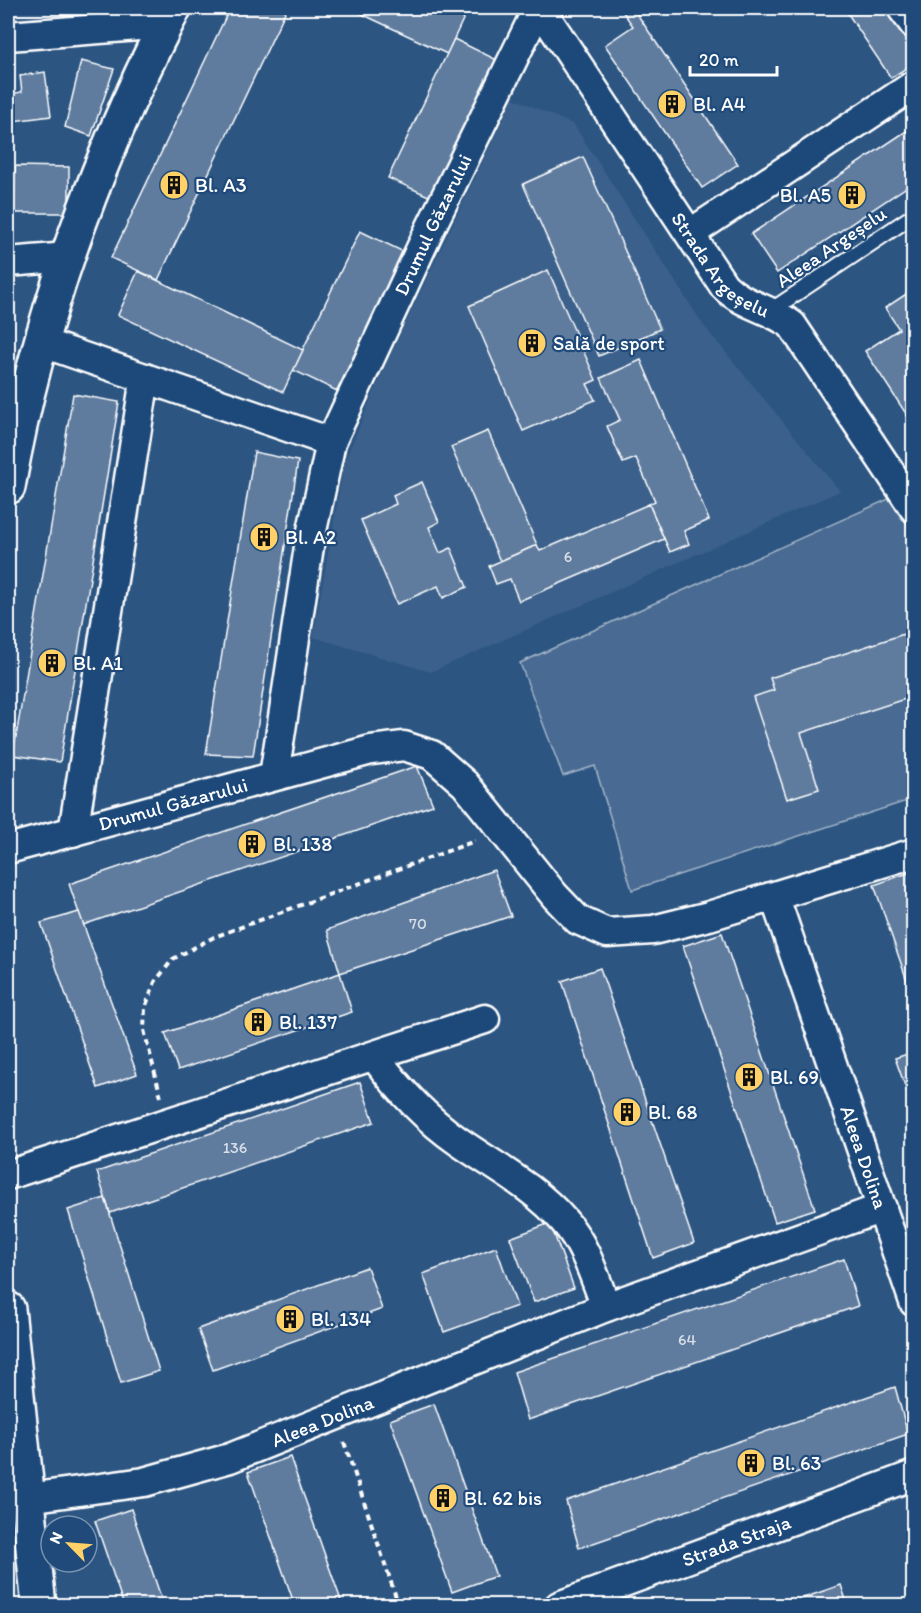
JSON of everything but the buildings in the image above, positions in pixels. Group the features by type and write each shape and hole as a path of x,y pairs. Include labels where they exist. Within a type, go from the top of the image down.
{"street":[{"name":"Strada Argeșelu","path":"539,8 691,233 724,286 742,302 770,311 792,325 914,508"},
{"name":"Drumul Găzarului","path":"274,776 309,540 331,442 429,231 539,8"},
{"path":"902,8 914,24"},
{"path":"8,36 170,16"},
{"path":"8,487 40,342 68,257 105,163 170,16"},
{"path":"691,233 914,85"},
{"path":"8,262 68,257"},
{"path":"40,342 331,442"},
{"name":"Drumul Găzarului","path":"73,832 145,378"},
{"name":"Drumul Găzarului","path":"8,849 370,750 404,746 432,755 446,765 465,783 509,839"},
{"path":"509,839 555,896 578,920 607,933 630,933 664,927 775,898 914,853"},
{"name":"Aleea Dolina","path":"28,1498 114,1488 187,1472 335,1416 606,1307 882,1208 775,898"},
{"path":"8,1175 375,1057 485,1019"},
{"path":"375,1057 396,1085 434,1123 522,1183 566,1222 579,1241 606,1307"},
{"path":"882,1208 914,1302"},
{"path":"8,1309 39,1605"},
{"name":"Strada Straja","path":"559,1605 914,1475"}],"lane":[{"name":"Aleea Argeșelu","path":"770,311 914,215"}],"path":[{"path":"169,1123 148,1056 144,1030 145,1008 155,982 172,959 214,937 509,839"},
{"path":"335,1416 399,1605"}],"shaded area":[{"path":"513,98 574,125 704,326 840,491 431,672 313,637 345,460 387,362"},
{"path":"891,498 913,534 913,799 632,890 595,766 563,776 520,663"}],"place":[{"name":"Bl. A4","path":"672,104"},
{"name":"Bl. A3","path":"174,185"},
{"name":"Bl. A5","path":"852,195"},
{"name":"Sală de sport","path":"532,343"},
{"name":"Bl. A2","path":"264,537"},
{"name":"Bl. A1","path":"52,663"},
{"name":"Bl. 138","path":"252,844"},
{"name":"Bl. 137","path":"258,1022"},
{"name":"Bl. 69","path":"749,1077"},
{"name":"Bl. 68","path":"627,1112"},
{"name":"Bl. 134","path":"290,1319"},
{"name":"Bl. 63","path":"751,1463"},
{"name":"Bl. 62 bis","path":"443,1498"}]}
